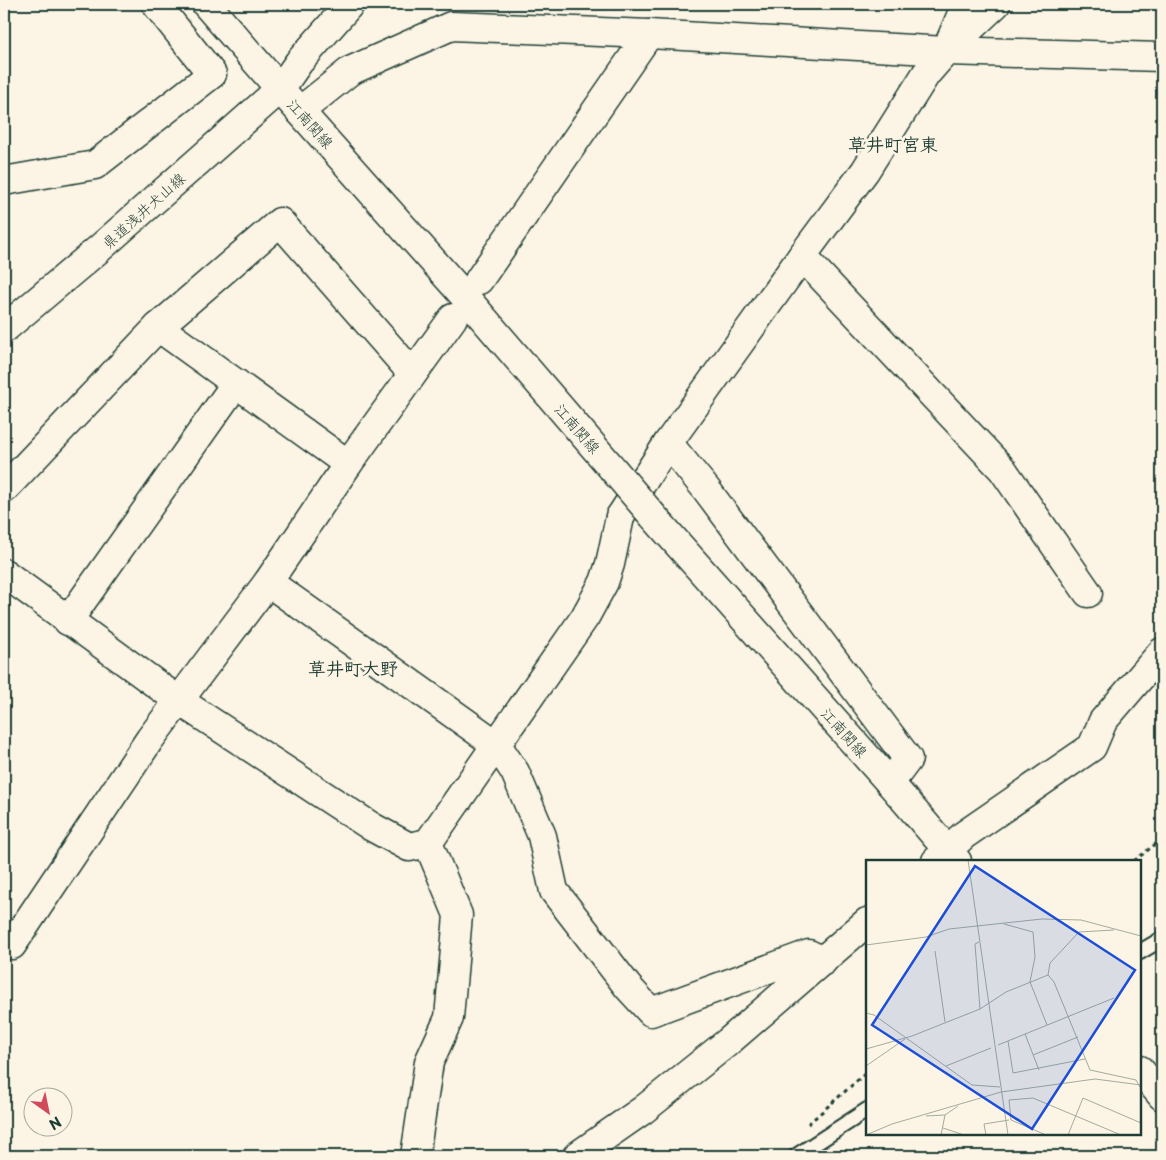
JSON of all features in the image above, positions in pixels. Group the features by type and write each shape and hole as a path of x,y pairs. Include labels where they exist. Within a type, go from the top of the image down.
{"street":[{"path":"4,181 95,165 212,74 156,4"},
{"path":"206,4 280,88"},
{"name":"江南関線","path":"350,4 299,62 280,88 466,298 653,516 890,783 947,858"},
{"path":"946,52 966,4"},
{"path":"4,573 178,700 379,831 408,847 428,843 590,608 604,582 610,564 620,517 668,444 865,171 926,74 996,4"},
{"path":"300,112 350,71 451,26 649,34 946,52 1162,57"},
{"path":"479,280 649,34"},
{"name":"県道浅井犬山線","path":"4,329 100,248 280,88"},
{"path":"4,489 158,327 280,222 412,373"},
{"path":"802,256 1003,470 1088,593"},
{"path":"12,945 150,739 268,582 348,464 453,318"},
{"path":"158,327 348,464"},
{"path":"68,621 236,383"},
{"path":"668,444 706,490 908,759 890,783"},
{"path":"268,582 497,745 515,772 542,836 554,891 628,987 651,1012 809,954 823,961"},
{"path":"947,858 964,835 1092,747 1103,721 1162,652"},
{"path":"415,1156 429,1062 449,1018 458,915 428,843"},
{"path":"577,1156 643,1110 728,1042 866,923"},
{"path":"1141,1071 1162,1096"}],"lane":[{"path":"1141,951 1162,939"},
{"path":"796,1156 866,1111"}],"path":[{"path":"1135,860 1162,840"},
{"path":"805,1127 866,1073"}],"district":[{"name":"草井町宮東","path":"893,143"},
{"name":"草井町大野","path":"353,667"}]}
